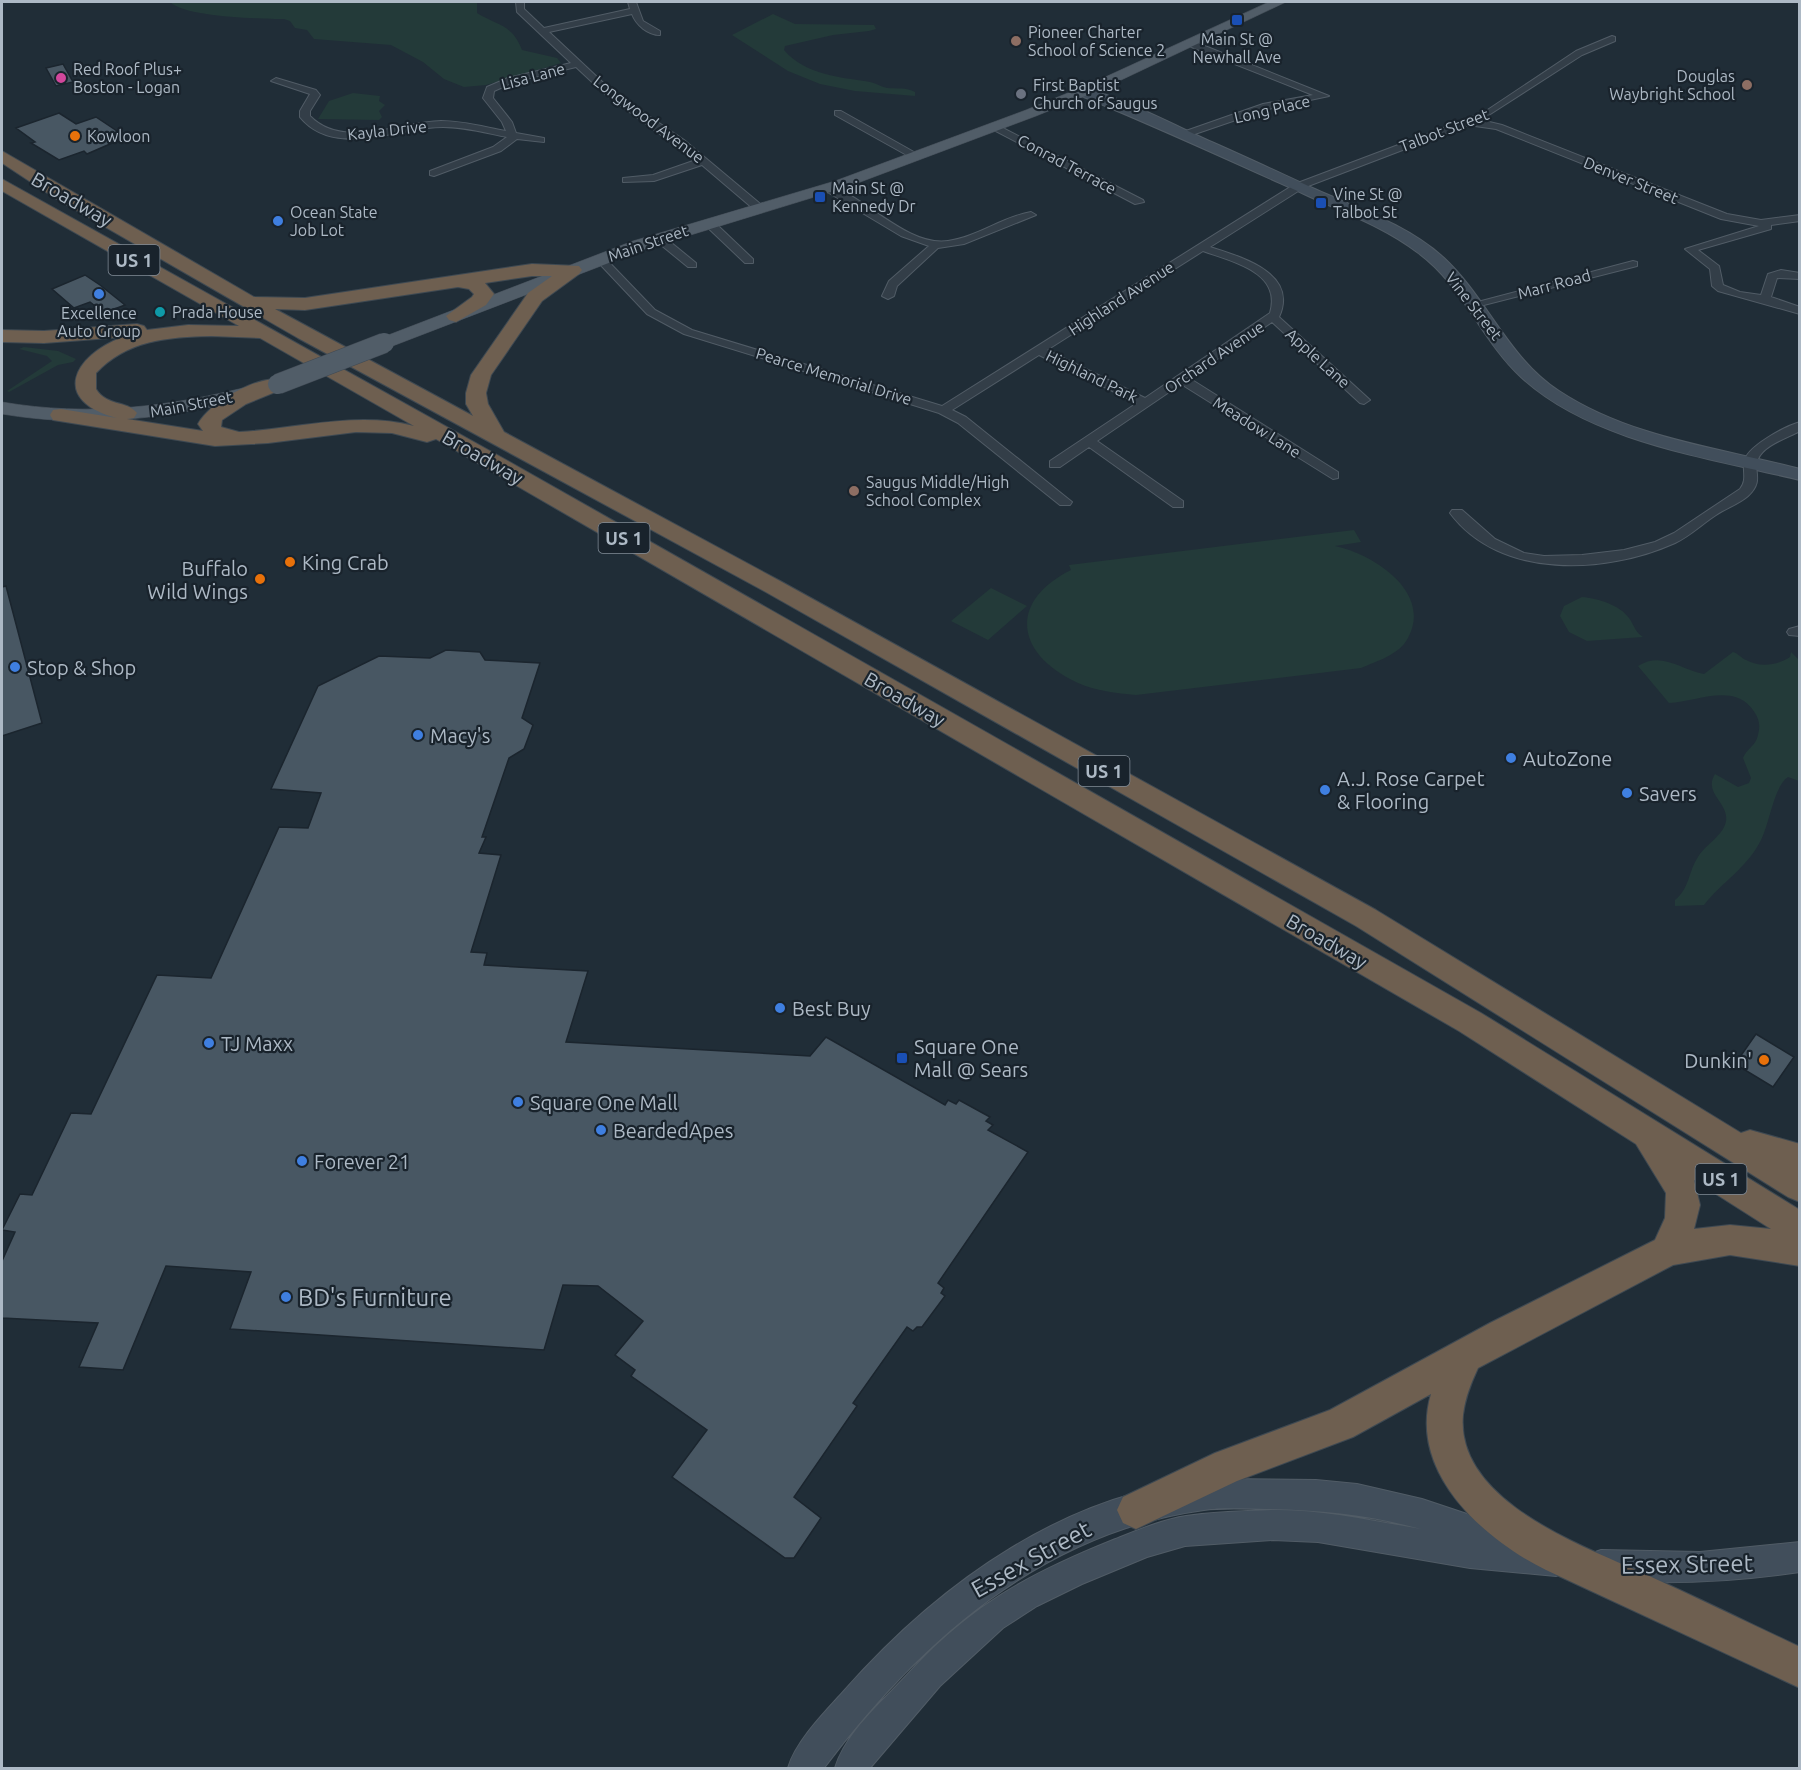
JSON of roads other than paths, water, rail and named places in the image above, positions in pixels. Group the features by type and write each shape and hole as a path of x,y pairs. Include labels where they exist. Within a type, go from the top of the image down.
{"highway":[{"name":"Broadway","path":"2,156 61,194 402,387 488,446 1470,1022 1800,1229"},
{"name":"Broadway","path":"2,184 364,389 488,446 793,597 1356,912 1800,1187"},
{"path":"248,301 284,304 327,301 532,270 572,270"},
{"path":"62,415 208,440 240,439 356,426 393,427 488,446 477,404 476,393 481,375 535,297 572,270"},
{"path":"456,316 479,302 484,294 476,285 457,281"},
{"path":"2,338 44,337 166,327 184,321 193,314 197,304 194,294"},
{"path":"293,327 299,312 327,301"},
{"path":"456,316 486,316 497,319 503,324 504,340"},
{"path":"134,414 102,407 86,392 83,381 86,372 105,353 140,339 182,331 221,330 268,335"},
{"path":"402,387 452,389 481,375"},
{"path":"240,439 215,433 210,427 212,417 225,406 278,384"},
{"path":"319,429 347,419 359,411 365,401 364,389"},
{"path":"1700,1125 1749,1144 1800,1159"},
{"path":"1642,1129 1670,1167 1683,1193 1684,1217 1667,1251"},
{"path":"1136,1510 1228,1466 1340,1424 1464,1359 1503,1335 1667,1251 1701,1243 1730,1240 1758,1242 1800,1250"},
{"path":"1464,1359 1447,1398 1445,1424 1449,1449 1459,1471 1497,1518 1520,1535 1574,1563 1630,1587 1800,1668"}],"main road":[{"name":"Main Street","path":"2,408 62,415 134,414 211,402 278,384 659,238 828,188 995,127 1084,92 1279,2"}],"street":[{"name":"Longwood Avenue","path":"520,2 520,10 623,104 679,140 760,209"},
{"path":"542,30 633,6 641,24 657,33"},
{"name":"Talbot Street","path":"1299,186 1467,124 1492,112 1579,53 1612,39"},
{"name":"Long Place","path":"1186,134 1254,110 1324,96 1192,44"},
{"name":"Lisa Lane","path":"513,138 507,122 488,98 488,91 508,81 578,64"},
{"name":"Kayla Drive","path":"276,81 313,92 315,95 305,117 312,126 326,132 361,135 443,124 513,138 541,140"},
{"name":"Vine Street","path":"1084,92 1186,134 1299,186 1384,226 1421,248 1449,272 1476,304 1519,365 1557,397 1636,432 1800,475"},
{"path":"838,113 916,156"},
{"name":"Denver Street","path":"1467,124 1483,123 1499,127 1725,216 1761,223 1795,219"},
{"name":"Conrad Terrace","path":"995,127 1139,202"},
{"path":"434,173 497,149 513,138"},
{"path":"627,180 654,178 704,160"},
{"name":"Highland Avenue","path":"943,410 1299,186"},
{"path":"828,188 905,234 935,245 966,241 1012,219 1031,215"},
{"path":"1795,219 1690,249 1715,268 1718,286 1722,289 1738,295 1765,299 1800,311"},
{"path":"709,223 749,261"},
{"path":"659,238 692,265"},
{"path":"888,296 891,285 926,258 935,245"},
{"name":"Orchard Avenue","path":"1055,464 1273,317 1278,309 1280,293 1268,278 1249,265 1200,247"},
{"name":"Pearce Memorial Drive","path":"600,260 651,312 687,332 943,410 962,420 1065,502"},
{"name":"Marr Road","path":"1476,304 1633,264"},
{"path":"1765,299 1772,276 1780,273 1800,276"},
{"name":"Apple Lane","path":"1273,317 1364,400"},
{"name":"Highland Park","path":"1038,350 1146,403"},
{"name":"Meadow Lane","path":"1182,379 1333,475"},
{"path":"1457,513 1476,532 1492,543 1527,558 1567,561 1651,548 1672,539 1741,495 1748,489 1754,474 1750,461 1758,450 1800,426"},
{"path":"1089,441 1178,504"},
{"name":"Essex Street","path":"804,1768 835,1725 874,1680 955,1602 1044,1546 1136,1510 1204,1495 1237,1493 1356,1499 1420,1515 1574,1563"},
{"name":"Essex Street","path":"850,1768 864,1747 929,1676 992,1617 1026,1595 1072,1572 1147,1542 1185,1531 1273,1525 1318,1527 1470,1553 1672,1569 1733,1566 1800,1557"}],"place":[{"name":"Main St @ Newhall Ave","path":"1237,20"},
{"name":"Pioneer Charter School of Science 2","path":"1016,41"},
{"name":"Red Roof Plus+ Boston - Logan","path":"61,78"},
{"name":"Douglas Waybright School","path":"1747,85"},
{"name":"First Baptist Church of Saugus","path":"1021,94"},
{"name":"Kowloon","path":"75,136"},
{"name":"Main St @ Kennedy Dr","path":"820,197"},
{"name":"Vine St @ Talbot St","path":"1321,203"},
{"name":"Ocean State Job Lot","path":"278,221"},
{"name":"Excellence Auto Group","path":"99,294"},
{"name":"Prada House","path":"160,312"},
{"name":"Saugus Middle/High School Complex","path":"854,491"},
{"name":"King Crab","path":"290,562"},
{"name":"Buffalo Wild Wings","path":"260,579"},
{"name":"Stop & Shop","path":"15,667"},
{"name":"Macy's","path":"418,735"},
{"name":"AutoZone","path":"1511,758"},
{"name":"A.J. Rose Carpet & Flooring","path":"1325,790"},
{"name":"Savers","path":"1627,793"},
{"name":"Best Buy","path":"780,1008"},
{"name":"TJ Maxx","path":"209,1043"},
{"name":"Square One Mall @ Sears","path":"902,1058"},
{"name":"Dunkin'","path":"1764,1060"},
{"name":"Square One Mall","path":"518,1102"},
{"name":"BeardedApes","path":"601,1130"},
{"name":"Forever 21","path":"302,1161"},
{"name":"BD's Furniture","path":"286,1297"}]}
